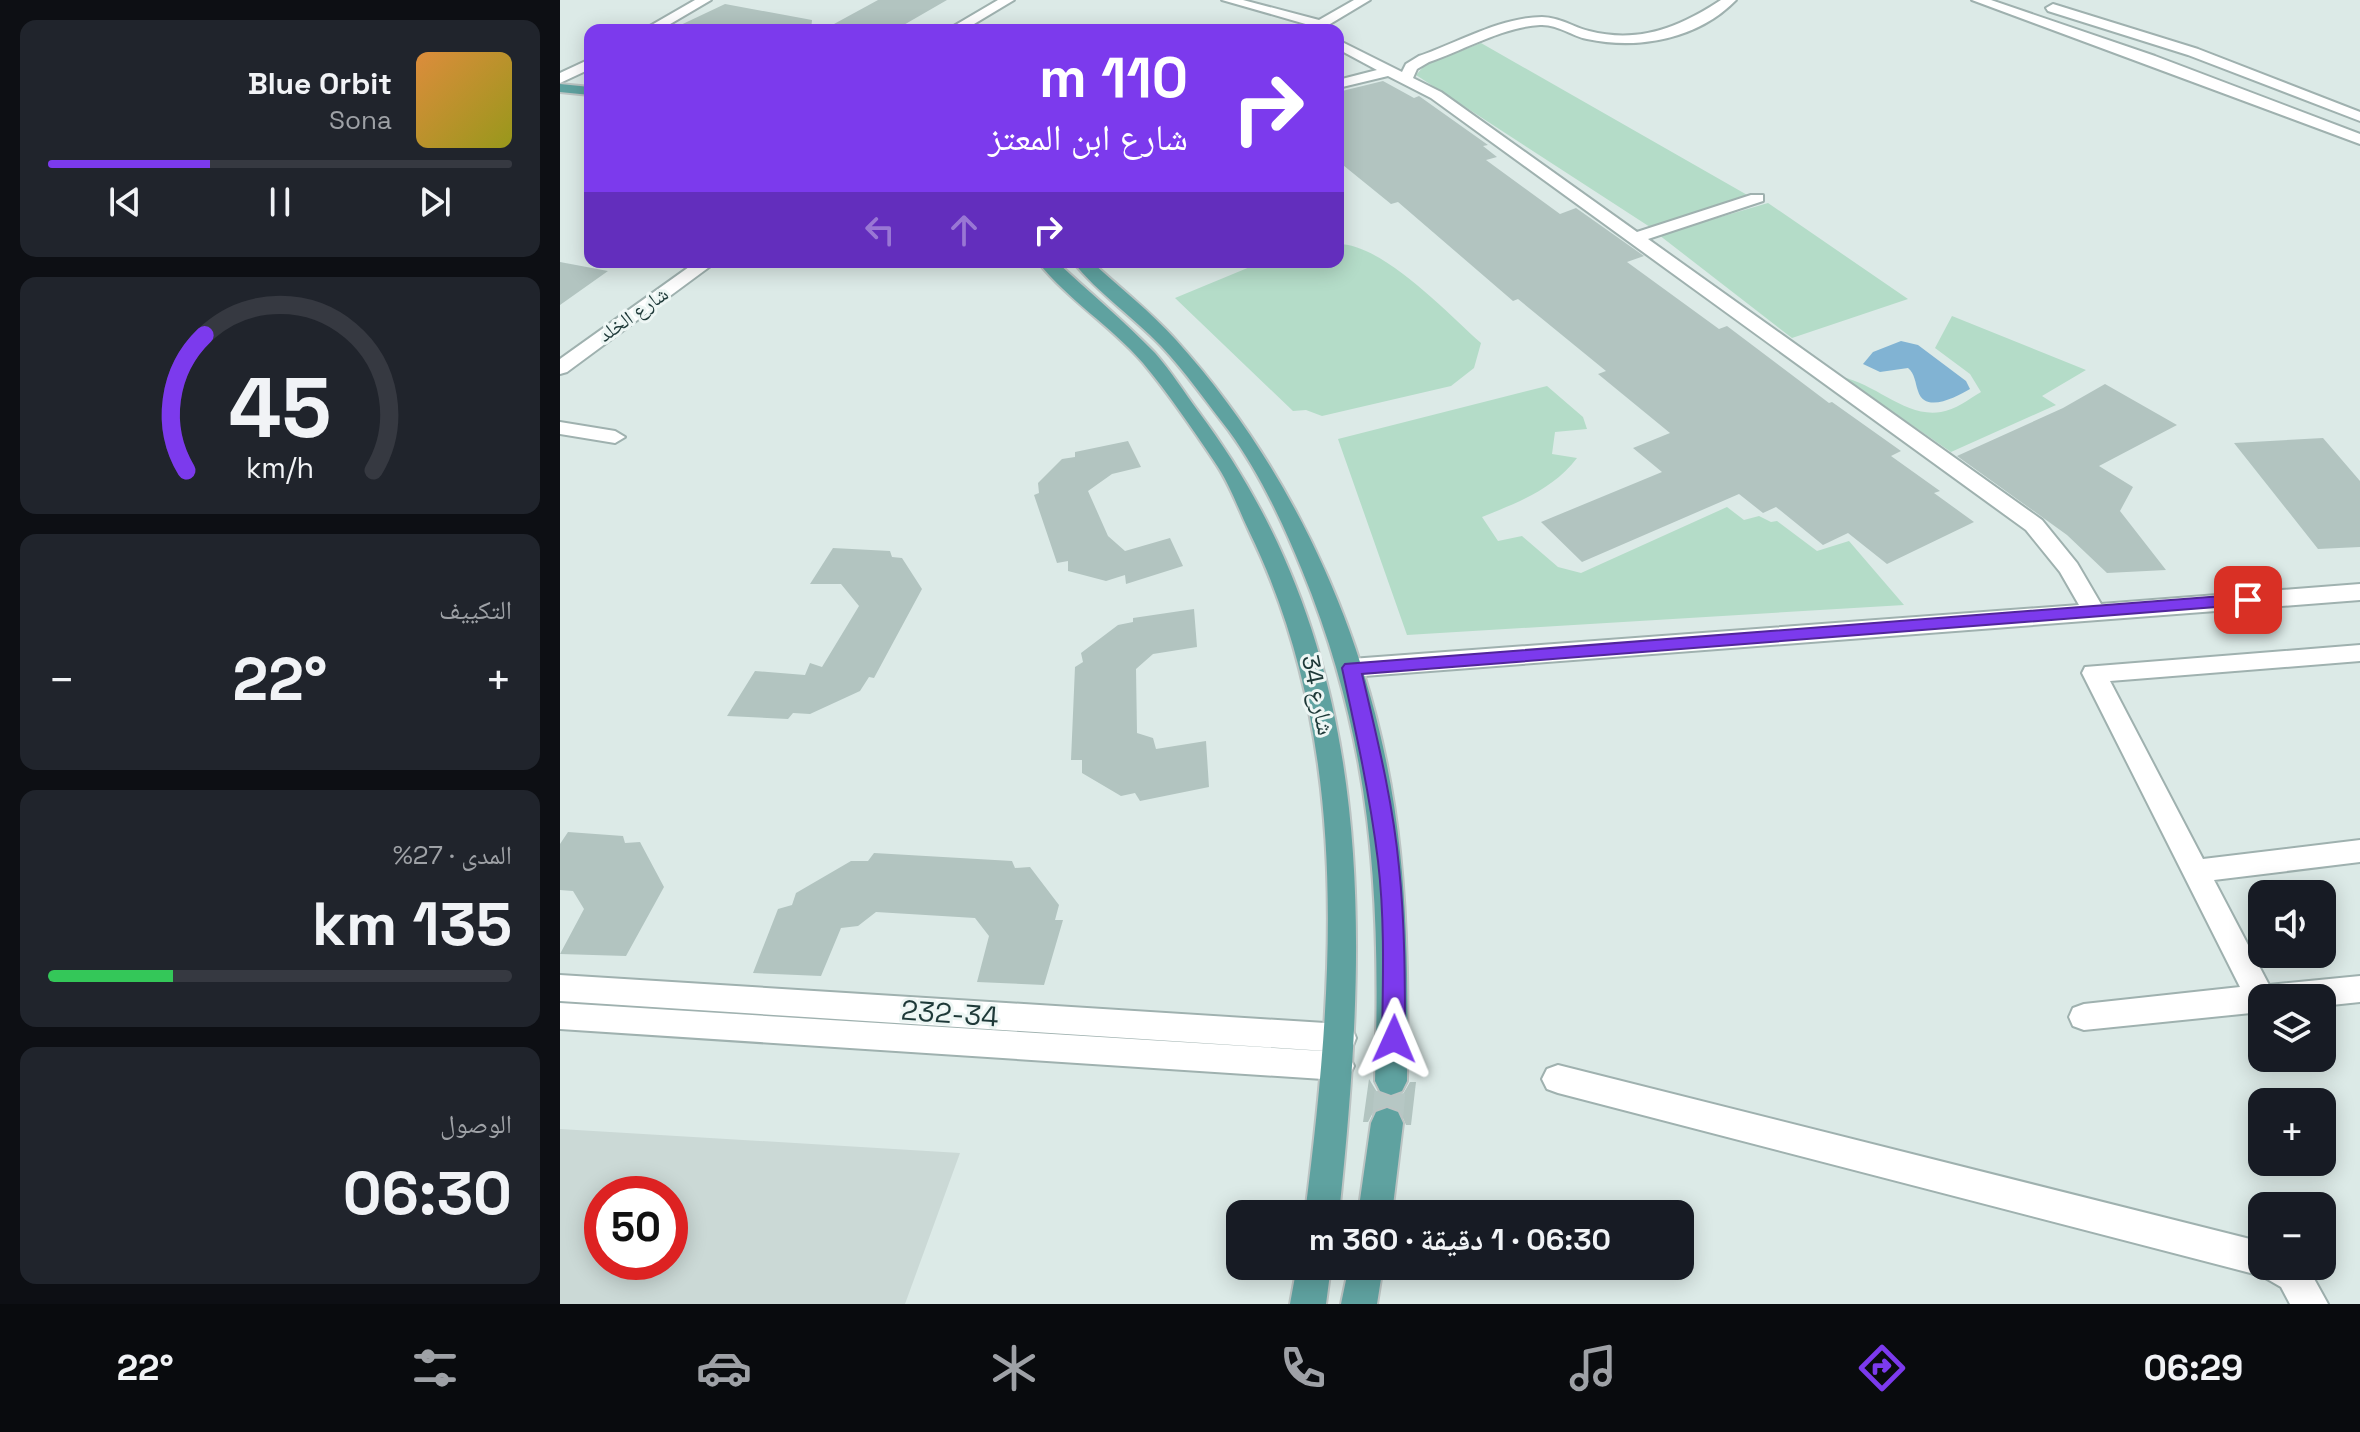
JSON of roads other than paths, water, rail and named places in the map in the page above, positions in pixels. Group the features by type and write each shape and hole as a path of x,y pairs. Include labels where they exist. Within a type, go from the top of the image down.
{"main road":[{"path":"560,88 584,90"},
{"path":"560,98 584,100"},
{"name":"شارع 34","path":"1054,268 1108,313 1166,376 1194,412 1242,487 1285,580 1314,665 1333,769 1342,892 1340,1052 1324,1200"},
{"name":"شارع 34","path":"1089,268 1172,345 1216,396 1252,446 1309,552 1351,668 1374,765 1388,864 1395,977 1391,1081"},
{"path":"1377,1200 1387,1123"},
{"path":"1308,1304 1312,1280"},
{"path":"1359,1304 1363,1280"}],"street":[{"path":"661,24 705,0"},
{"path":"965,24 1008,0"},
{"path":"1228,0 1303,24"},
{"path":"1323,24 1364,0"},
{"path":"1344,83 1398,74 1424,59 1530,23 1553,23 1588,35 1630,41 1672,35 1699,22 1730,0"},
{"path":"1978,0 2150,59 2360,139"},
{"path":"2022,0 2193,52 2360,117"},
{"path":"1344,47 1436,95 2034,525 2069,568 2094,612"},
{"path":"1344,67 1368,60"},
{"path":"560,79 584,66"},
{"path":"1635,238 1757,198"},
{"name":"شارع الخلد","path":"560,368 699,268"},
{"path":"560,428 615,437"},
{"path":"1351,668 2360,592"},
{"path":"2256,984 2094,673 2360,653"},
{"path":"2197,871 2360,851"},
{"name":"232-34","path":"560,988 1340,1052"},
{"path":"2336,991 2360,989"},
{"path":"2084,1017 2248,1000"},
{"name":"232-34","path":"560,1016 1340,1052"},
{"path":"1558,1079 2248,1255"},
{"path":"2296,1280 2310,1304"}],"water":[{"path":"1901,341 1918,345 1966,381 1970,389 1941,402 1927,402 1918,391 1908,368 1880,372 1863,364 1873,352"}],"tunnel":[{"path":"1387,1123 1391,1081"}]}
